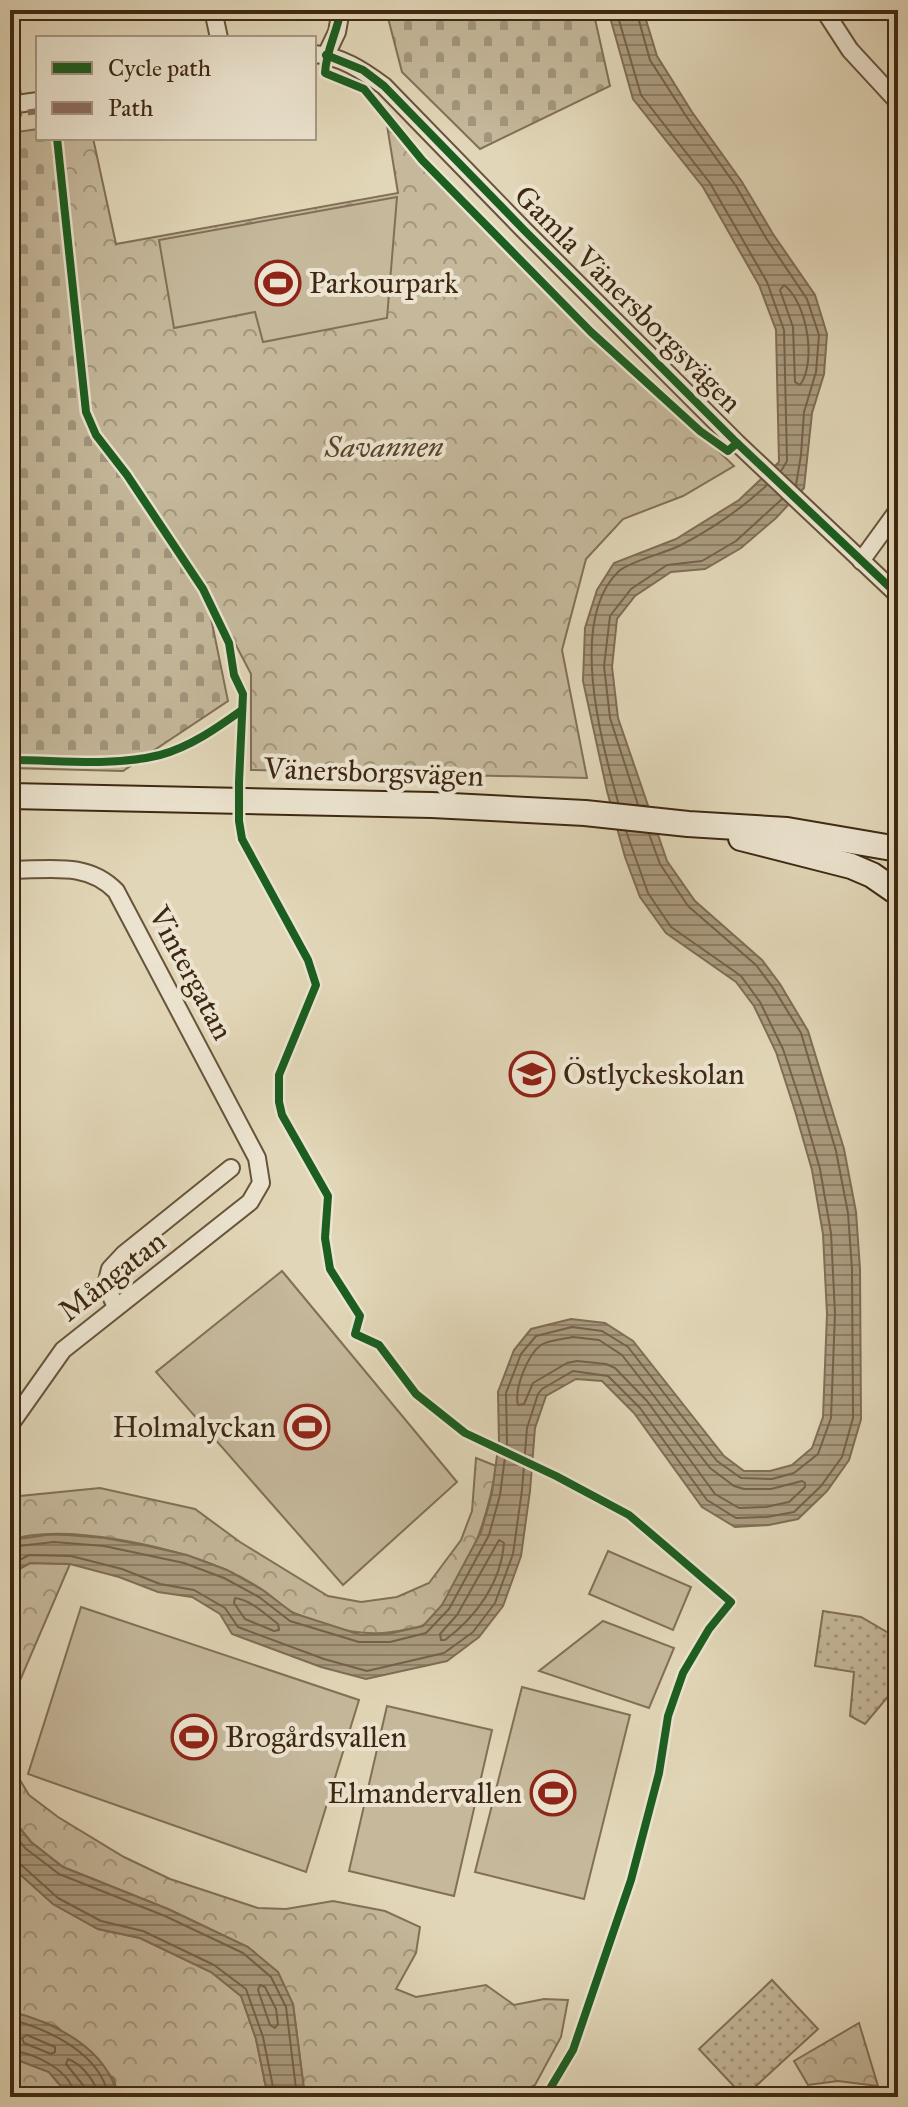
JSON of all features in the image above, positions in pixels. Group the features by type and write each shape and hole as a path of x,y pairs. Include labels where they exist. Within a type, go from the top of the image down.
{"main road":[{"name":"Vänersborgsvägen","path":"10,796 432,805 585,813 787,830 898,849"},
{"name":"Vänersborgsvägen","path":"688,824 851,866 872,875 898,893"}],"street":[{"path":"213,10 219,36"},
{"path":"320,55 337,32 341,10"},
{"path":"824,10 850,50 898,102"},
{"name":"Gamla Vänersborgsvägen","path":"320,55 363,70 384,86 757,462 898,595"},
{"path":"10,81 12,105 36,101"},
{"path":"861,561 898,510"},
{"name":"Vintergatan","path":"10,870 65,869 90,873 103,879 116,891 257,1158 261,1183"},
{"path":"116,1307 106,1285 110,1269 124,1254 231,1168"},
{"name":"Mångatan","path":"10,1425 63,1350 250,1202 261,1183"}],"green space":[{"path":"386,10 593,10 610,86 480,149 402,72"},
{"name":"Savannen","path":"386,119 534,275 734,466 683,496 623,519 586,559 562,650 587,778 251,770 251,674 204,584 87,428 53,140 93,140 116,244 398,193"},
{"path":"36,129 36,140 53,140 87,428 204,584 228,701 123,771 10,768 10,133"},
{"name":"Parkourpark","path":"397,197 387,318 263,342 255,312 174,328 159,240"},
{"name":"Holmalyckan","path":"282,1271 457,1482 343,1585 156,1372"},
{"path":"476,1458 496,1466 488,1506 463,1573 439,1610 425,1624 393,1632 365,1633 323,1624 292,1612 229,1571 148,1545 88,1535 33,1535 10,1540 10,1497 100,1488 195,1509 240,1542 328,1596 361,1602 397,1597 429,1583 461,1540 472,1511"},
{"path":"608,1551 691,1587 673,1630 589,1594"},
{"path":"30,1563 70,1564 12,1699 10,1724 10,1574"},
{"name":"Brogårdsvallen","path":"81,1607 359,1700 306,1872 28,1774"},
{"path":"823,1611 861,1617 897,1638 891,1693 865,1724 850,1716 854,1672 815,1666"},
{"path":"603,1621 674,1648 649,1708 539,1671"},
{"name":"Elmandervallen","path":"522,1687 630,1715 584,1899 475,1872"},
{"path":"387,1706 492,1730 454,1896 349,1871"},
{"path":"10,1747 14,1770 29,1795 58,1817 124,1857 170,1879 258,1908 286,1909 333,1901 385,1911 420,1927 416,1953 396,1989 416,1997 486,1985 514,2005 544,1999 568,2000 561,2037 535,2085 512,2097 305,2097 293,2004 248,1947 168,1909 63,1867 31,1842 10,1816"},
{"path":"10,1865 53,1904 98,1929 140,1938 211,1972 241,1996 256,2039 268,2097 118,2097 114,2079 57,2027 10,2011"},
{"path":"772,1980 818,2029 744,2097 699,2049"},
{"path":"859,2023 878,2086 838,2081 808,2085 794,2061"},
{"path":"10,2057 49,2072 70,2097 10,2097"}],"water":[{"path":"608,10 643,10 657,56 815,295 827,334 824,374 812,413 804,488 776,518 741,548 705,569 671,572 635,596 617,619 612,667 618,718 667,861 695,901 762,960 808,1031 844,1149 856,1212 860,1269 861,1419 849,1460 827,1491 798,1519 735,1527 702,1507 634,1413 602,1381 576,1379 546,1396 535,1428 521,1556 503,1606 479,1637 447,1661 366,1679 321,1667 232,1634 220,1614 192,1597 158,1592 119,1577 70,1564 30,1563 10,1574 10,1540 54,1534 105,1538 187,1555 227,1570 264,1591 293,1613 361,1635 388,1634 423,1626 442,1605 481,1532 492,1493 499,1441 498,1392 514,1350 531,1329 571,1319 605,1323 633,1341 724,1456 744,1471 770,1471 792,1465 812,1448 823,1417 827,1314 823,1234 812,1170 776,1052 754,1006 736,982 666,933 640,897 625,857 607,791 583,681 585,628 597,590 614,563 676,539 739,500 779,462 776,330 759,285 703,187 633,99"},
{"path":"10,1816 31,1842 63,1867 168,1909 248,1947 278,1972 293,2004 305,2097 268,2097 256,2039 241,1996 211,1972 140,1938 98,1929 53,1904 13,1868 10,1865"},
{"path":"10,2011 61,2031 91,2051 112,2080 118,2097 70,2097 49,2072 10,2057"}],"marked path":[{"path":"10,115 36,111"}],"cycle path":[{"path":"341,10 325,73 364,89 422,160 591,332 700,431 728,451 737,443"},
{"path":"326,55 363,70 384,86 737,443 898,595"},
{"path":"57,140 86,412 96,435 127,475 203,589 229,643 234,675 243,694 239,782 242,839 308,960 316,985 279,1075 279,1102 282,1115 328,1196 325,1238 330,1269 360,1316 355,1334 379,1345 416,1394 465,1433 629,1515 731,1602 709,1629 683,1673 668,1716 659,1773 631,1880 573,2050 545,2097"},
{"path":"10,760 104,762 142,759 171,752 193,742 242,710"}],"place":[{"name":"Parkourpark","path":"278,283"},
{"name":"Östlyckeskolan","path":"532,1074"},
{"name":"Holmalyckan","path":"307,1427"},
{"name":"Brogårdsvallen","path":"194,1737"},
{"name":"Elmandervallen","path":"553,1793"}]}
